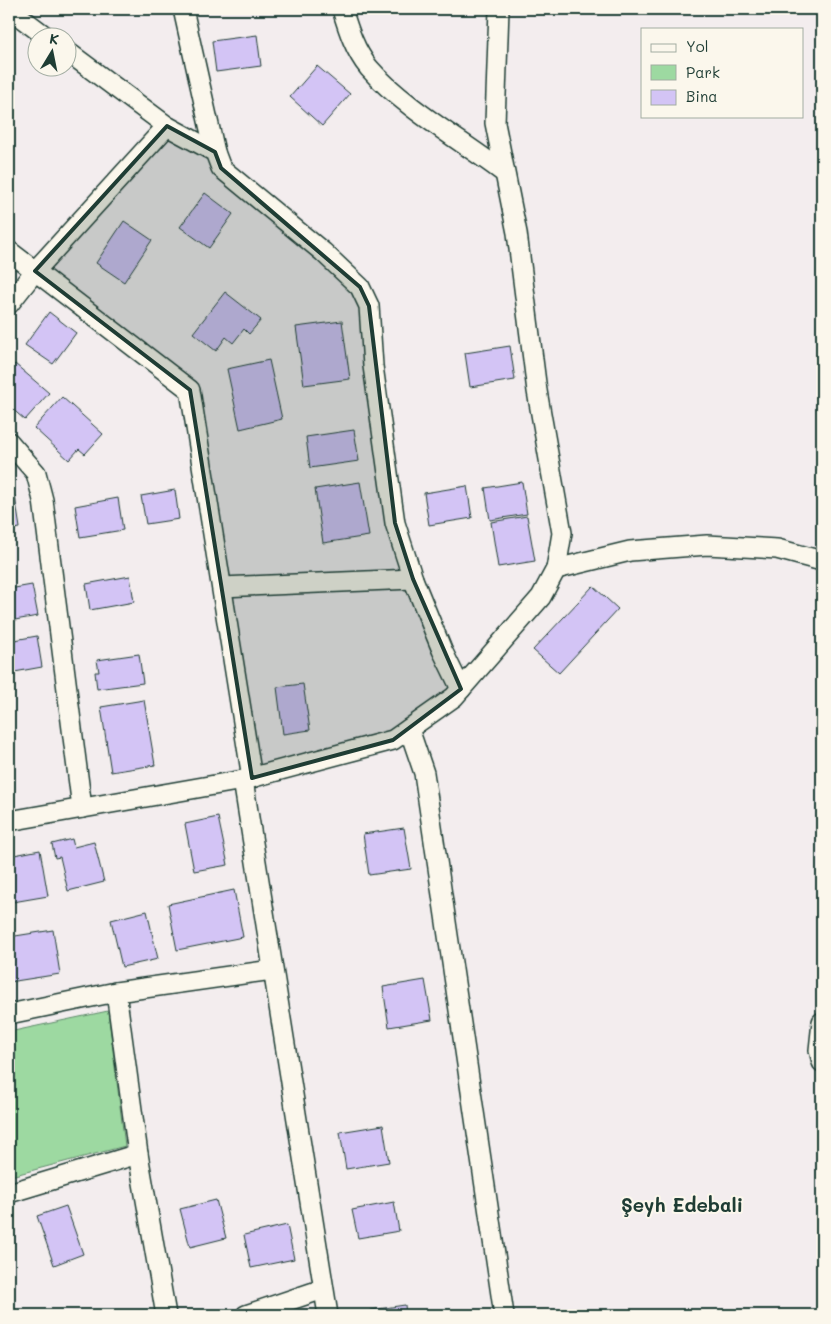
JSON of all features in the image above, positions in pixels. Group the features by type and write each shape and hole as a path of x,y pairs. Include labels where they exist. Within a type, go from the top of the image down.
{"street":[{"path":"183,9 215,152 221,168 323,252 360,287 369,306 373,366 394,523 413,579 442,650 461,689"},
{"path":"342,9 347,28 369,67 396,93 503,172"},
{"path":"9,821 247,779 393,740 454,697 541,597 556,569 562,533 537,391 517,233 503,172 495,123 499,9"},
{"path":"11,11 34,28"},
{"path":"78,60 166,126 215,152"},
{"path":"9,304 35,271 166,126"},
{"path":"9,251 190,390 222,587 272,970 328,1315"},
{"path":"9,442 36,473 43,500 82,808"},
{"path":"556,569 630,552 708,545 777,550 822,561"},
{"path":"222,587 413,579"},
{"path":"409,729 424,773 504,1315"},
{"path":"9,1014 116,992 272,970"},
{"path":"116,992 138,1154 166,1315"},
{"path":"822,1022 819,1050 822,1062"},
{"path":"9,1193 138,1154"},
{"path":"246,1315 323,1289"}],"highlighted area":[{"path":"167,126 215,152 221,168 360,287 369,306 395,523 413,579 461,689 393,740 252,778 190,390 35,271"}],"green space":[{"path":"108,1011 125,1146 11,1176 9,1168 9,1032"}],"building":[{"path":"257,35 261,66 216,72 212,41"},
{"path":"317,66 350,94 322,126 290,97"},
{"path":"205,193 233,214 209,248 180,227"},
{"path":"124,221 152,240 124,282 96,263"},
{"path":"225,292 261,320 249,334 244,329 233,343 226,337 216,351 193,333"},
{"path":"49,312 76,333 53,364 25,345"},
{"path":"342,321 350,379 304,385 296,327"},
{"path":"510,346 515,380 470,387 465,353"},
{"path":"269,360 282,419 240,429 227,369"},
{"path":"15,364 49,393 25,420 9,406 9,371"},
{"path":"62,397 103,434 85,454 79,449 69,460 34,428"},
{"path":"354,430 359,461 310,468 306,437"},
{"path":"360,482 369,536 323,543 315,489"},
{"path":"522,482 527,514 490,520 485,488"},
{"path":"467,486 472,518 429,525 424,493"},
{"path":"175,490 179,519 146,524 141,496"},
{"path":"15,496 20,528 9,530 9,498"},
{"path":"118,498 123,530 80,537 75,506"},
{"path":"527,516 535,561 498,567 491,522"},
{"path":"130,576 134,602 90,610 86,584"},
{"path":"32,585 38,616 9,621 9,589"},
{"path":"593,586 618,609 559,673 533,650"},
{"path":"37,636 42,667 9,673 9,641"},
{"path":"139,654 143,683 97,689 95,672 99,672 97,660"},
{"path":"303,684 310,730 283,734 277,687"},
{"path":"144,700 155,765 111,772 101,707"},
{"path":"218,817 228,865 194,871 185,824"},
{"path":"404,828 411,869 369,875 363,834"},
{"path":"72,839 74,847 94,842 104,882 68,891 60,857 55,858 52,844"},
{"path":"40,850 48,896 13,902 9,878 9,856"},
{"path":"234,890 243,937 177,950 168,904"},
{"path":"147,911 158,959 122,967 111,920"},
{"path":"53,930 60,974 9,982 9,937"},
{"path":"425,980 432,1020 389,1027 383,987"},
{"path":"383,1125 389,1162 346,1169 340,1132"},
{"path":"216,1200 226,1238 190,1247 180,1209"},
{"path":"394,1202 399,1231 358,1238 352,1210"},
{"path":"66,1206 83,1254 54,1265 37,1216"},
{"path":"287,1225 294,1259 251,1268 244,1235"},
{"path":"12,1301 17,1315 9,1315 9,1302"},
{"path":"405,1305 406,1315 372,1315 371,1310"}],"district":[{"name":"Şeyh Edebali","path":"682,1205"}]}
